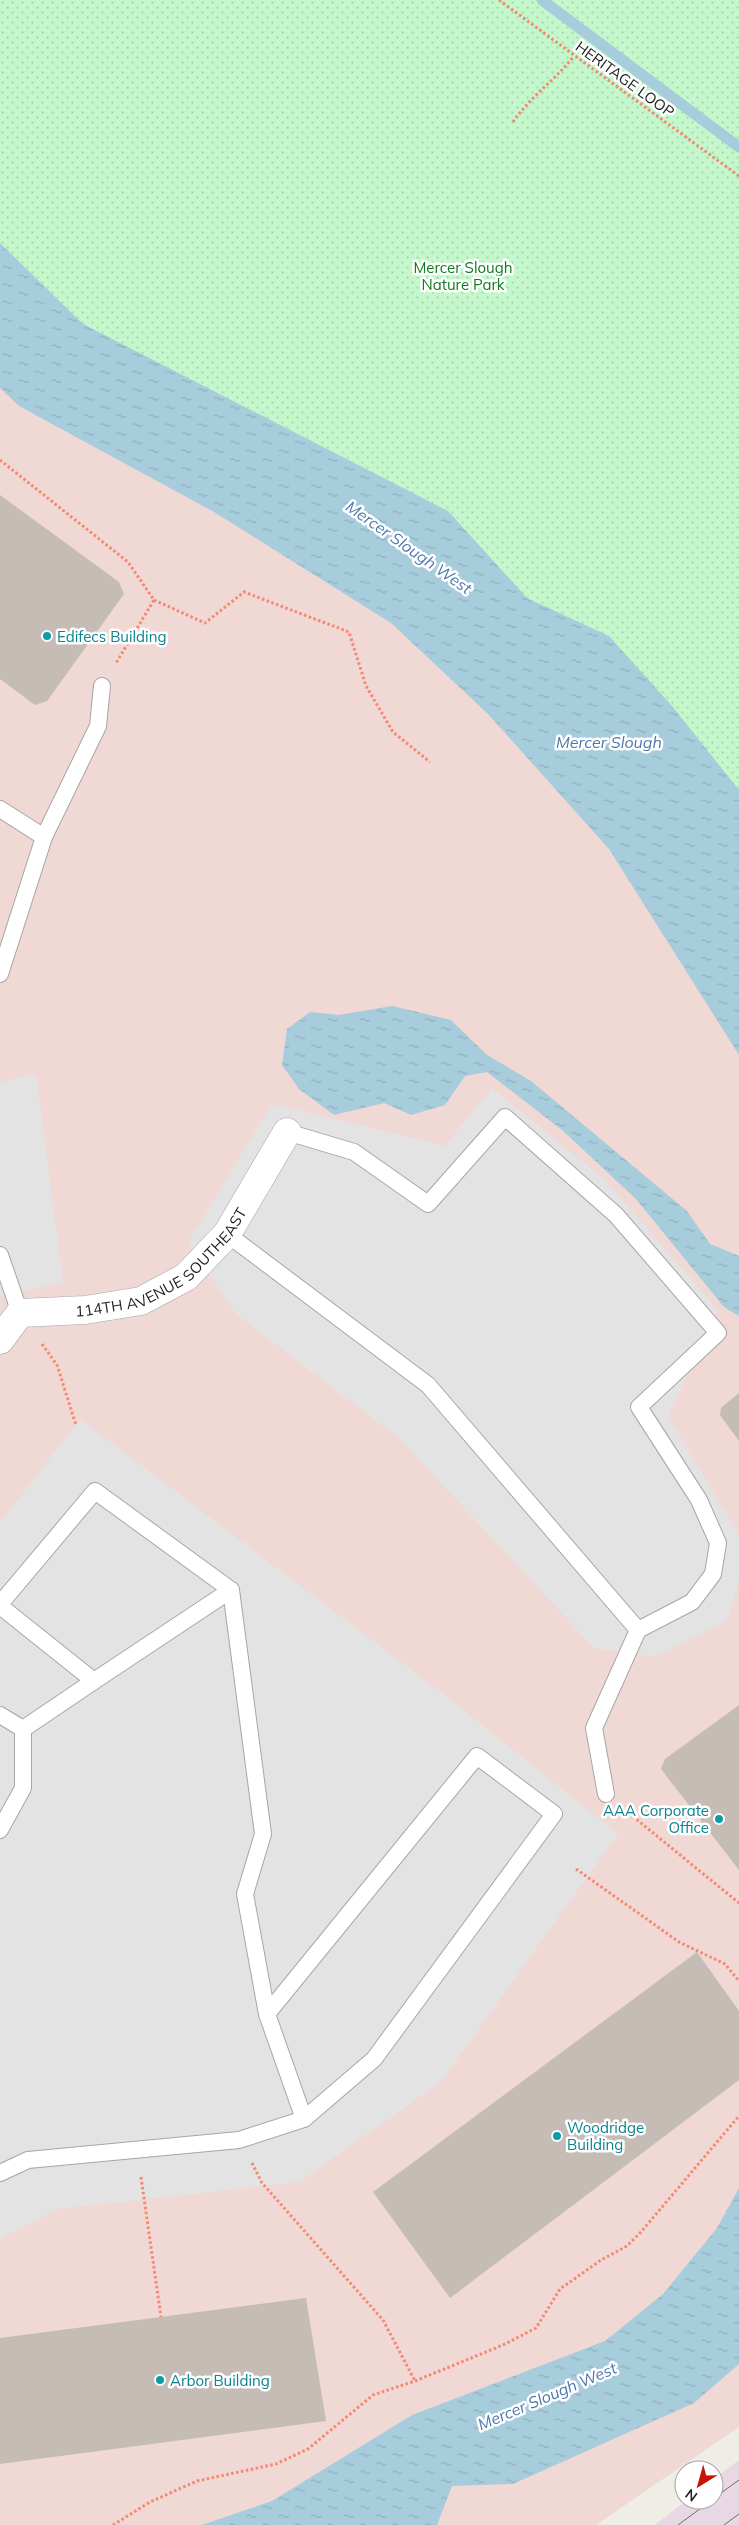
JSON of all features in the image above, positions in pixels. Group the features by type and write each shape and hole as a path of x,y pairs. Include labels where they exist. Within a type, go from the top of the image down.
{"street":[{"name":"114TH AVENUE SOUTHEAST","path":"20,1313 85,1310 141,1301 186,1277 227,1234 287,1132"},
{"path":"0,1340 20,1313"}],"lane":[{"path":"0,974 44,837 98,726 102,686"},
{"path":"0,809 44,837"},
{"path":"287,1132 354,1152 428,1204 505,1117 616,1215 718,1333 639,1407 699,1500 718,1544 713,1574 692,1602 638,1630 594,1728 606,1794"},
{"path":"227,1234 428,1385 638,1630"},
{"path":"0,1257 20,1313"},
{"path":"94,1681 0,1605 95,1491 231,1590 263,1834 245,1894 267,2014 304,2119"},
{"path":"23,1729 231,1590"},
{"path":"0,1715 23,1729"},
{"path":"0,1830 3,1828 23,1788 23,1729"},
{"path":"0,2173 28,2160 239,2140 304,2119 374,2060 554,1814 477,1756 267,2014"}],"path":[{"name":"HERITAGE LOOP","path":"499,0 739,176"},
{"path":"513,122 528,101 562,71 574,56"},
{"path":"0,460 128,562 154,600 205,623 244,592 349,632 366,686 393,732 430,762"},
{"path":"102,686 154,600"},
{"path":"20,1313 57,1365 76,1425"},
{"path":"606,1794 739,1903"},
{"path":"576,1869 679,1942 725,1964 739,1981"},
{"path":"113,2525 150,2502 197,2481 276,2464 308,2449 373,2395 415,2381 503,2345 536,2328 560,2289 601,2260 626,2246 641,2232 739,2116"},
{"path":"239,2140 262,2183 383,2320 415,2381"},
{"path":"135,2150 141,2175 161,2317"}],"shaded area":[{"path":"0,312 475,609 739,950 739,2427 691,2460 674,2460 674,2472 596,2525 0,2525"},
{"path":"36,1074 63,1282 0,1297 0,1082"},
{"path":"492,1088 604,1179 718,1310 668,1416 739,1535 739,1582 727,1621 656,1657 594,1648 400,1439 236,1314 188,1243 272,1104 445,1146"},
{"path":"80,1419 442,1693 618,1834 441,2082 299,2182 57,2209 0,2239 0,1523"},
{"path":"739,2460 739,2525 655,2525 674,2510 724,2510 724,2471"}],"green space":[{"name":"Mercer Slough Nature Park","path":"0,0 739,0 739,950 475,609 0,312"}],"water":[{"name":"Mercer Slough","path":"0,243 83,324 448,511 527,598 609,636 672,706 739,790 739,1055 609,849 488,714 391,623 214,512 19,406 0,388"},
{"path":"392,1006 451,1020 487,1055 531,1081 687,1211 710,1244 739,1256 739,1316 724,1307 636,1199 562,1130 487,1072 465,1076 445,1105 411,1115 384,1103 334,1115 299,1089 282,1065 287,1029 310,1012 339,1015"},
{"name":"Mercer Slough West","path":"739,2188 739,2364 694,2403 513,2484 452,2486 437,2525 202,2525 272,2501 412,2415 605,2341 663,2294 717,2228"}],"building":[{"name":"Edifecs Building","path":"0,495 119,582 124,594 47,701 35,705 0,679"},
{"path":"739,1393 739,1441 720,1415 721,1408"},
{"name":"AAA Corporate Office","path":"739,1705 739,1870 661,1769 665,1759"},
{"name":"Woodridge Building","path":"697,1952 739,2011 739,2080 450,2298 373,2192"},
{"name":"Arbor Building","path":"306,2298 326,2421 0,2464 0,2338"}],"waterway":[{"path":"542,0 739,147"}],"tram line":[{"path":"724,2491 739,2480"},
{"path":"678,2525 698,2510"},
{"path":"724,2525 739,2514"}],"place":[{"name":"Edifecs Building","path":"47,636"},
{"name":"AAA Corporate Office","path":"719,1819"},
{"name":"Woodridge Building","path":"557,2136"},
{"name":"Arbor Building","path":"160,2380"}]}
